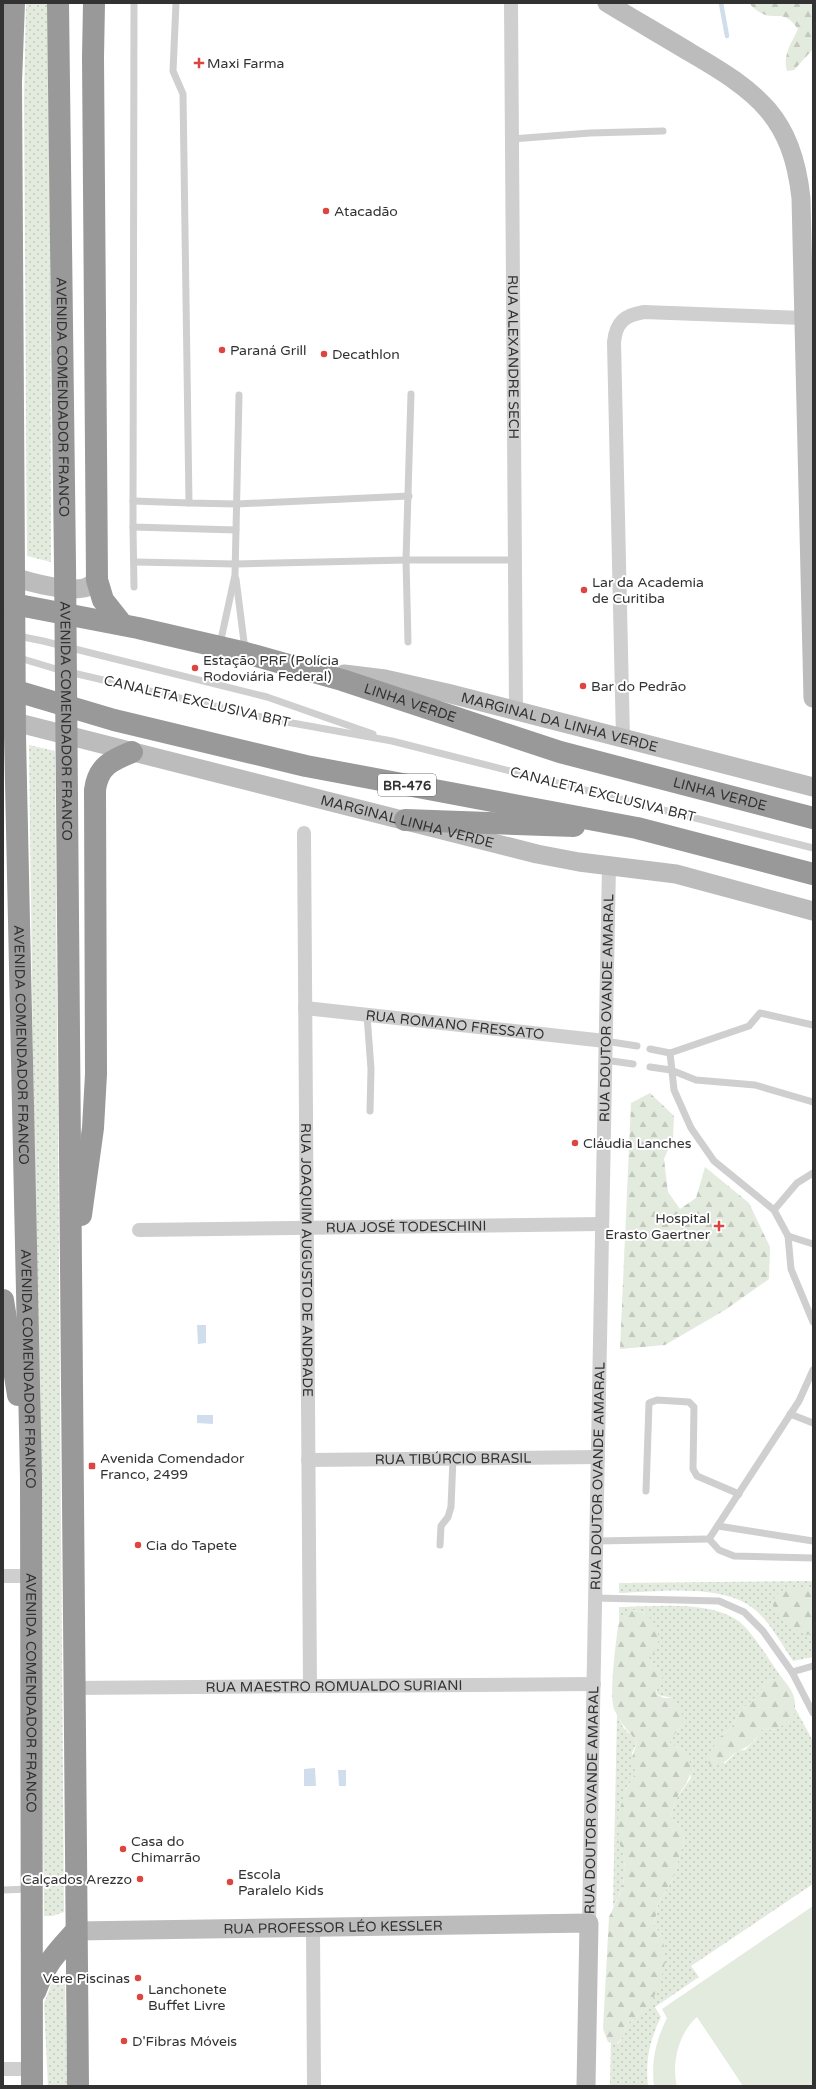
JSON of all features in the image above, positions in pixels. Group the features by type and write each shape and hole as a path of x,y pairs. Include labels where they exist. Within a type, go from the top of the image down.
{"highway":[{"name":"AVENIDA COMENDADOR FRANCO","path":"14,3 11,82 14,553 9,728 31,1477 32,2078"},
{"name":"AVENIDA COMENDADOR FRANCO","path":"58,3 65,565 78,2086"},
{"path":"94,3 93,65 97,580 103,600 122,624"},
{"name":"LINHA VERDE","path":"3,602 122,624 246,653 303,669 560,752 813,818"},
{"name":"BR-476","path":"3,687 107,718 306,766 544,809 637,828 813,874"},
{"path":"71,1294 95,1104 97,1042 96,780 104,767 114,759 132,752"},
{"path":"405,820 637,828"},
{"path":"3,1300 31,1477"},
{"path":"32,2000 43,1971 49,1961 76,1931"}],"street":[{"name":"RUA ALEXANDRE SECH","path":"511,3 516,711"},
{"path":"607,3 728,74 749,90 767,108 778,122 795,160 805,237 804,318 813,698"},
{"path":"623,739 614,342 615,331 620,321 628,316 644,312 804,318"},
{"path":"3,572 18,578 70,588 86,588 97,580"},
{"name":"MARGINAL DA LINHA VERDE","path":"303,669 414,685 813,788"},
{"name":"MARGINAL LINHA VERDE","path":"9,728 132,752 537,854 676,874 813,911"},
{"name":"RUA JOAQUIM AUGUSTO DE ANDRADE","path":"304,833 310,1686"},
{"name":"RUA DOUTOR OVANDE AMARAL","path":"586,2086 609,865"},
{"name":"RUA ROMANO FRESSATO","path":"305,1008 605,1041"},
{"name":"RUA JOSÉ TODESCHINI","path":"139,1230 602,1224"},
{"name":"RUA TIBÚRCIO BRASIL","path":"308,1460 598,1457"},
{"path":"3,1576 31,1576"},
{"name":"RUA MAESTRO ROMUALDO SURIANI","path":"74,1688 594,1684"},
{"name":"RUA PROFESSOR LÉO KESSLER","path":"76,1931 589,1923"},
{"path":"313,1927 314,2086"},
{"path":"3,2069 32,2078"}],"lane":[{"path":"134,3 134,587"},
{"path":"176,3 173,71 182,94 188,503"},
{"path":"512,140 590,133 663,131"},
{"path":"408,642 406,560 411,394"},
{"path":"219,646 235,575 236,564 239,395"},
{"path":"133,501 237,504 408,496"},
{"path":"133,527 236,530"},
{"path":"134,562 236,564 406,560 515,560"},
{"path":"235,575 246,653"},
{"name":"CANALETA EXCLUSIVA BRT","path":"3,633 43,641 267,697 392,740 813,848"},
{"name":"CANALETA EXCLUSIVA BRT","path":"3,653 56,669 270,719 392,740"},
{"path":"650,1049 670,1053 749,1026 760,1013 813,1025"},
{"path":"367,1015 371,1069 370,1111"},
{"path":"605,1041 637,1046"},
{"path":"670,1053 674,1090 692,1128 714,1161 774,1210 788,1236 791,1269 813,1322"},
{"path":"605,1060 634,1064"},
{"path":"650,1067 671,1070 696,1080 755,1085 813,1102"},
{"path":"774,1210 797,1184 813,1173"},
{"path":"788,1236 813,1244"},
{"path":"709,1539 799,1401 813,1370"},
{"path":"646,1490 649,1403 657,1400 690,1402 694,1407 693,1469 697,1476 739,1494"},
{"path":"790,1414 813,1423"},
{"path":"440,1545 441,1526 448,1518 451,1507 453,1458"},
{"path":"718,1526 813,1541"},
{"path":"596,1541 709,1539 719,1550 734,1556 813,1558"},
{"path":"595,1598 719,1601 744,1612 763,1631 792,1672 813,1713"},
{"path":"792,1672 813,1666"},
{"path":"3,1890 32,1889"}],"green space":[{"path":"26,3 49,3 51,562 27,556 24,101"},
{"path":"749,3 813,3 813,49 794,70 787,71 786,60 788,49 798,29 788,19 761,13"},
{"path":"29,745 55,751 64,1912 52,1916 44,1916"},
{"path":"650,1093 674,1116 673,1138 664,1159 668,1192 680,1209 696,1198 705,1167 749,1203 770,1247 769,1279 725,1310 665,1345 620,1349 631,1103"},
{"path":"813,1581 813,1589 805,1587 806,1635 813,1633 813,1657 793,1661 773,1630 761,1615 747,1604 733,1598 701,1591 619,1593 619,1583"},
{"path":"805,1587 813,1589 813,1633 806,1635 785,1622 772,1602 778,1593 786,1589"},
{"path":"619,1607 696,1607 725,1614 743,1624 782,1678 770,1680 754,1699 739,1712 732,1727 721,1736 724,1764 738,1751 745,1750 755,1740 761,1730 777,1729 793,1717 795,1708 813,1741 813,1884 691,1966 699,1977 655,2007 661,2017 649,2050 647,2068 648,2086 610,2086 611,2042 618,2044 628,2023 648,2007 663,1936 654,1926 658,1904 673,1878 684,1841 681,1828 671,1816 676,1799 691,1778 685,1750 669,1744 673,1736 683,1725 673,1698 658,1695 656,1689 659,1670 649,1658 646,1613 634,1610 619,1622"},
{"path":"633,1610 646,1613 658,1628 658,1647 649,1658 659,1670 663,1680 656,1689 657,1695 664,1698 673,1698 681,1707 683,1725 673,1736 669,1744 685,1750 689,1758 691,1770 688,1780 676,1800 671,1816 681,1828 684,1841 673,1878 658,1904 654,1926 663,1936 665,1963 658,1989 648,2007 628,2023 622,2038 617,2044 608,2042 603,2029 609,1917 623,1887 625,1860 619,1842 618,1817 625,1791 636,1773 631,1761 637,1742 614,1709 612,1692 619,1622"},
{"path":"782,1678 794,1696 794,1717 777,1729 761,1730 749,1745 735,1753 722,1764 712,1767 708,1762 712,1749 721,1736 732,1727 739,1712 754,1699 770,1680"},
{"path":"617,1714 623,1727 637,1742 632,1753 636,1773 625,1791 619,1842 625,1860 623,1887 613,1907"},
{"path":"813,1906 813,2086 743,2086 697,2017 685,2031 678,2049 675,2068 677,2086 654,2086 653,2068 655,2051 667,2018 662,2009"},
{"path":"52,1983 65,1984 67,2086 48,2086 44,2003"}],"water":[{"path":"197,1325 206,1325 206,1343 198,1344"},
{"path":"197,1415 213,1415 213,1424 197,1423"},
{"path":"315,1768 316,1786 304,1786 304,1769"},
{"path":"338,1770 346,1770 346,1786 339,1786"}],"waterway":[{"path":"721,3 727,36"}],"place":[{"name":"Maxi Farma","path":"199,63"},
{"name":"Atacadão","path":"326,211"},
{"name":"Paraná Grill","path":"222,350"},
{"name":"Decathlon","path":"324,354"},
{"name":"Lar da Academia de Curitiba","path":"584,590"},
{"name":"Estação PRF (Polícia Rodoviária Federal)","path":"195,668"},
{"name":"Bar do Pedrão","path":"583,686"},
{"name":"Cláudia Lanches","path":"575,1143"},
{"name":"Hospital Erasto Gaertner","path":"719,1226"},
{"name":"Avenida Comendador Franco, 2499","path":"92,1466"},
{"name":"Cia do Tapete","path":"138,1545"},
{"name":"Casa do Chimarrão","path":"123,1849"},
{"name":"Calçados Arezzo","path":"140,1879"},
{"name":"Escola Paralelo Kids","path":"230,1882"},
{"name":"Vere Piscinas","path":"138,1978"},
{"name":"Lanchonete Buffet Livre","path":"140,1997"},
{"name":"D'Fibras Móveis","path":"124,2041"}]}
